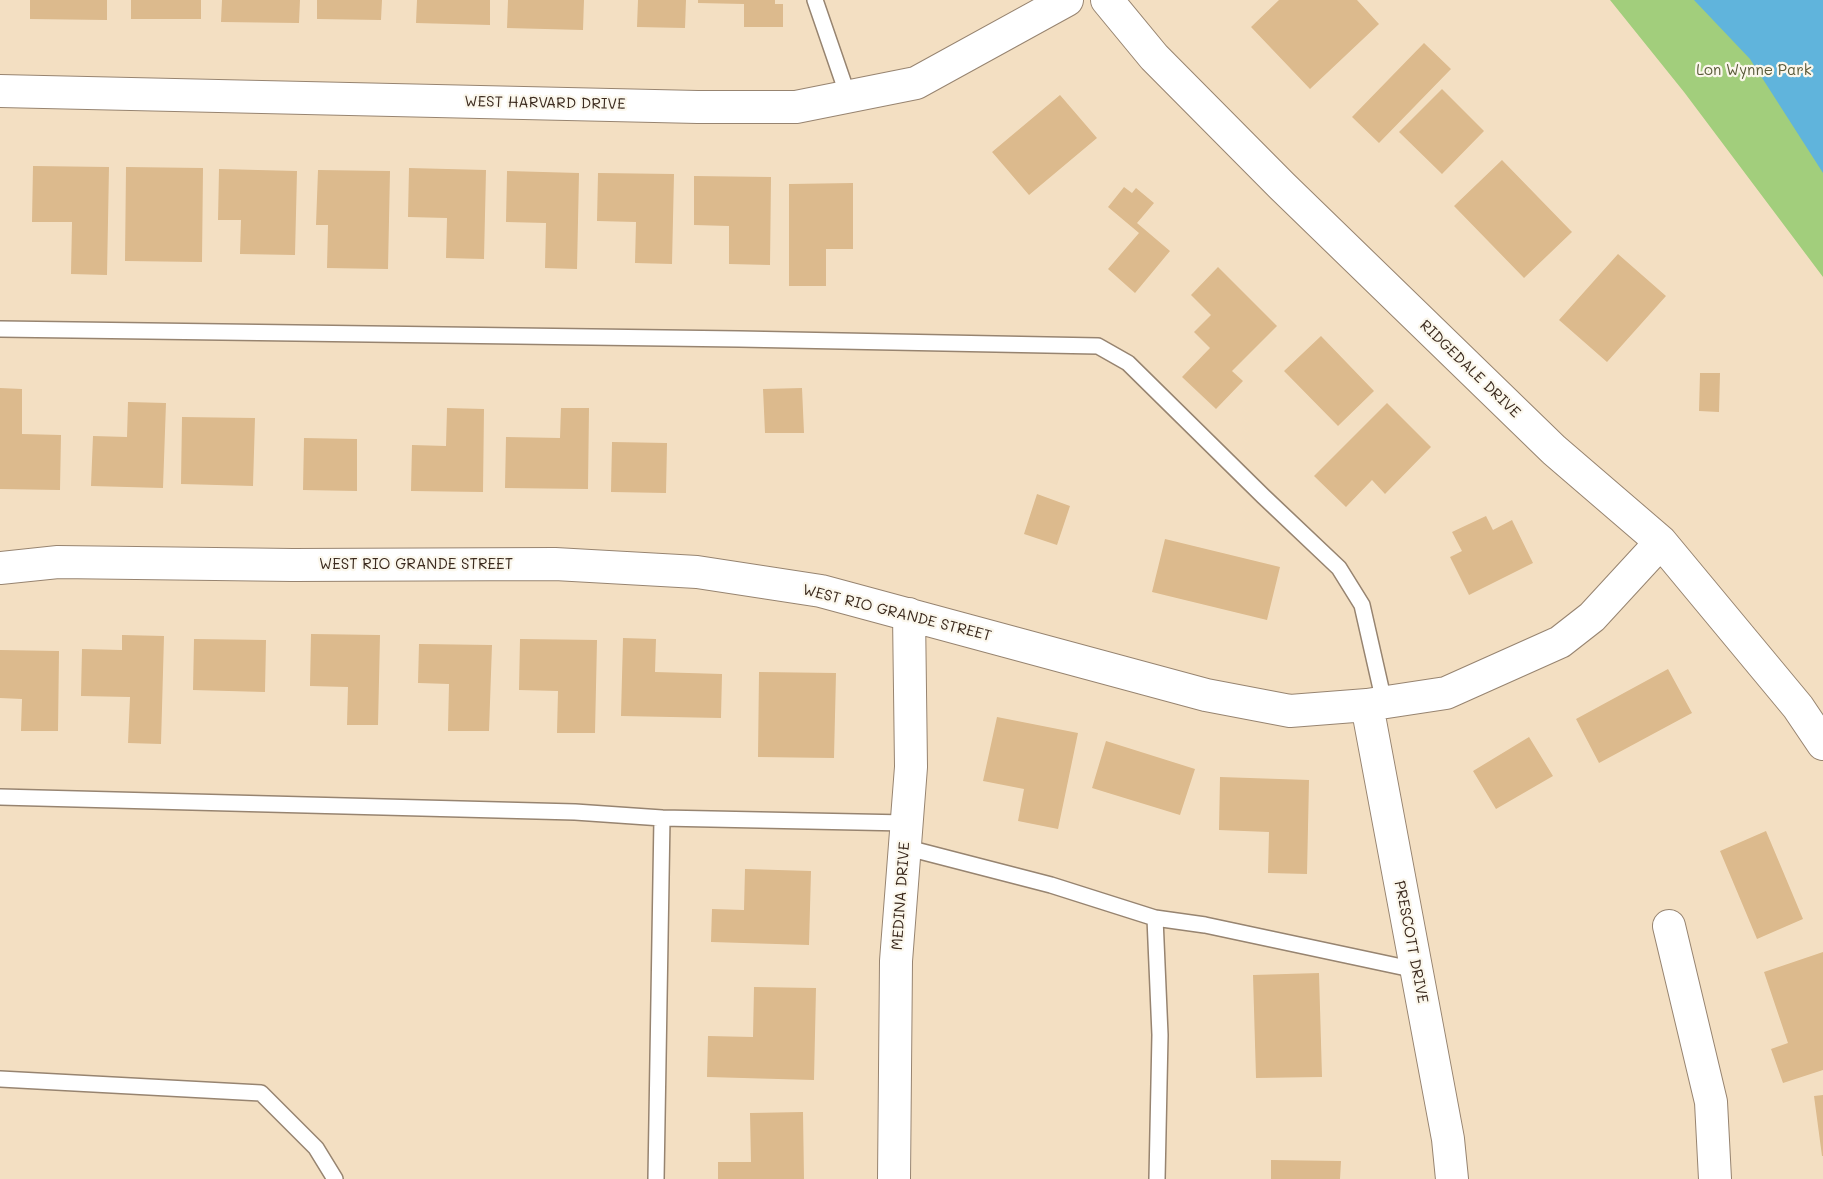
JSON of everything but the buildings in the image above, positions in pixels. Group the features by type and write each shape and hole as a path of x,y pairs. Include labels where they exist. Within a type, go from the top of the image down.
{"street":[{"name":"WEST HARVARD DRIVE","path":"0,91 796,107 916,83 1067,0"},
{"name":"RIDGEDALE DRIVE","path":"1107,0 1154,57 1290,194 1554,450 1661,542 1798,707 1823,744"},
{"name":"WEST RIO GRANDE STREET","path":"0,568 58,562 567,565 697,572 820,591 1206,695 1290,711 1375,704 1446,693 1560,642 1592,616 1661,542"},
{"name":"MEDINA DRIVE","path":"894,1179 896,961 911,767 909,614"},
{"name":"PRESCOTT DRIVE","path":"1375,704 1416,970 1448,1139 1452,1179"},
{"path":"1669,926 1711,1102 1715,1179"}],"lane":[{"path":"815,0 848,96"},
{"path":"0,329 853,340 1098,346 1128,363 1339,568 1362,605 1375,704"},
{"path":"0,797 563,812 905,835 1155,918 1205,925 1416,970"},
{"path":"656,1179 662,818"},
{"path":"1155,918 1160,1035 1157,1179"},
{"path":"0,1079 261,1093 316,1148 335,1179"}],"green space":[{"name":"Lon Wynne Park","path":"1610,0 1823,0 1823,277 1684,92"}],"water":[{"path":"1694,0 1823,0 1823,173 1750,59"}]}
